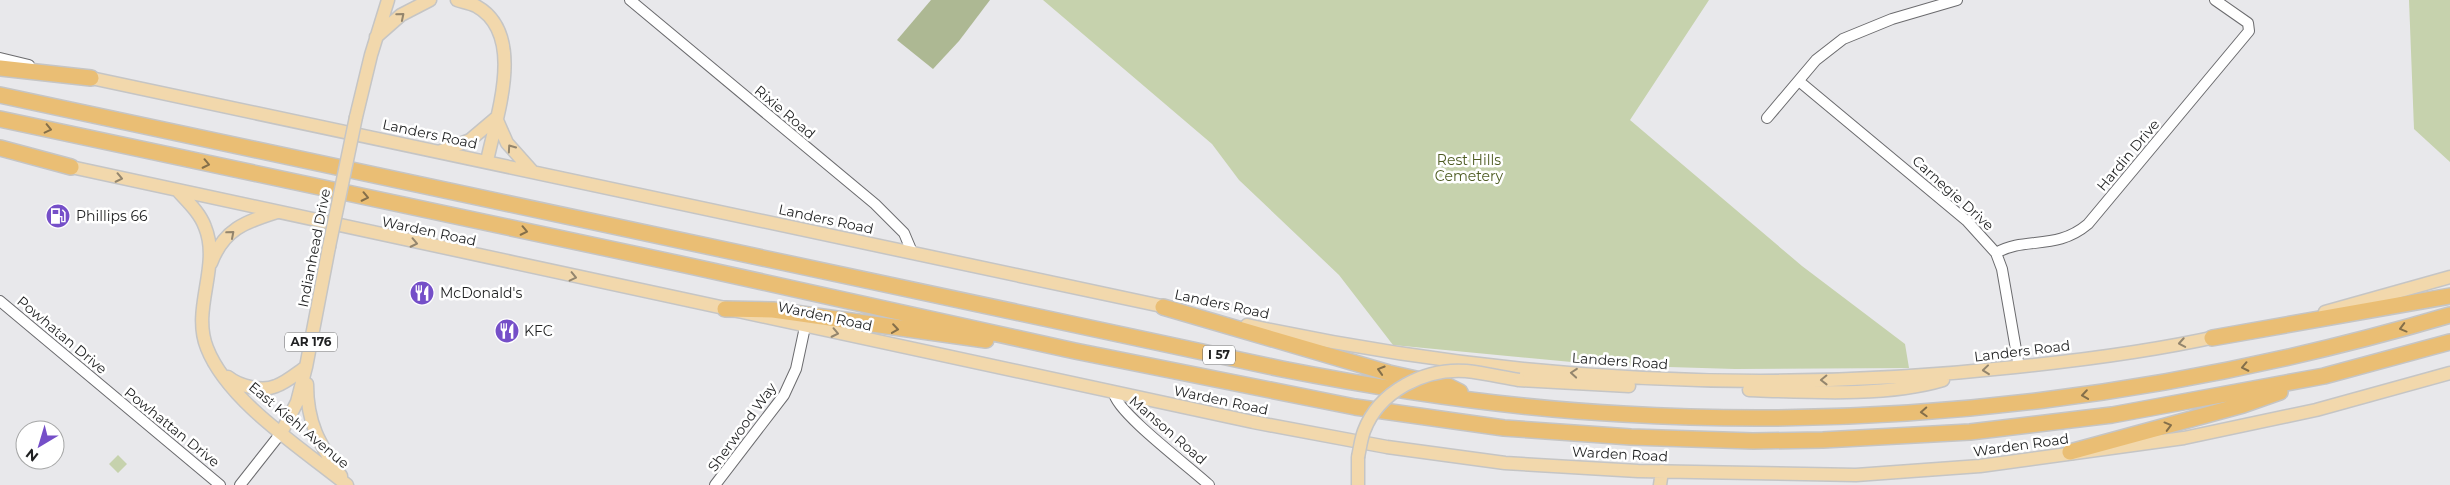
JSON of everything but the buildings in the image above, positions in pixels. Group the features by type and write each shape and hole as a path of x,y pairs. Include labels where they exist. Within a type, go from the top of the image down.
{"highway":[{"path":"0,68 91,78"},
{"name":"I 57","path":"0,95 1265,365 1342,380 1477,400 1623,414 1717,418 1828,417 1942,411 2024,403 2210,375 2302,355 2450,315"},
{"name":"I 57","path":"0,119 738,276 1075,351 1125,359 1355,407 1444,421 1578,434 1722,441 1824,440 1970,432 2030,426 2112,415 2324,376 2450,342"},
{"path":"0,148 71,167"},
{"path":"2212,338 2450,296"},
{"path":"1163,306 1389,373 1448,386 1477,400"},
{"path":"725,309 772,310 906,330 1075,351"},
{"path":"2070,452 2243,405 2324,376"}],"main road":[{"name":"AR 176","path":"376,37 388,0"},
{"path":"376,37 401,15 430,0"},
{"path":"457,0 476,6 498,29 505,57 504,74 487,161"},
{"name":"Indianhead Drive","path":"282,433 298,402 356,117 376,37"},
{"name":"Landers Road","path":"91,78 487,161 1280,332 1400,354 1517,368 1628,378 1780,382 1967,372 2019,367 2104,356 2212,338 2319,314 2450,278"},
{"path":"439,152 470,140 496,118"},
{"path":"496,118 507,143 517,157 533,172"},
{"name":"Warden Road","path":"71,167 1114,393 1314,434 1430,454 1506,462 1662,471 1856,475 1980,466 2070,452 2184,438 2316,410 2450,373"},
{"name":"East Kiehl Avenue","path":"178,191 198,215 205,227 210,250 201,317 206,347 219,370 233,389 282,433 347,484"},
{"name":"East Kiehl Avenue","path":"207,275 215,254 225,239 245,222 278,212"},
{"path":"219,370 236,383 253,388 275,387 306,367"},
{"path":"306,367 307,409 325,452 347,484"},
{"path":"1358,485 1358,457 1364,430 1372,417 1385,400 1407,383 1437,372 1465,371 1519,380 1795,392 1872,390 1925,385 1967,372"},
{"path":"1660,485 1662,471"}],"street":[{"name":"Rixie Road","path":"630,0 875,204 904,233 912,252"},
{"path":"1767,118 1800,82 1816,60 1843,39 1892,19 1957,0"},
{"name":"Hardin Drive","path":"1996,253 2009,247 2062,240 2088,224 2249,30 2250,26 2215,0"},
{"name":"Landers Road","path":"0,58 91,78"},
{"name":"Carnegie Drive","path":"1800,82 1967,221 1996,253 2002,269 2019,367"},
{"name":"Warden Road","path":"0,153 71,167"},
{"name":"Powhatan Drive","path":"0,302 106,390"},
{"name":"Sherwood Way","path":"716,485 784,395 796,369 805,327"},
{"name":"Powhattan Drive","path":"106,390 220,485"},
{"name":"Manson Road","path":"1114,393 1118,405 1128,415 1209,485"},
{"name":"Indianhead Drive","path":"240,485 282,433"}],"green space":[{"path":"931,0 990,0 959,41 933,69 897,40"},
{"name":"Rest Hills Cemetery","path":"1043,0 1709,0 1630,120 1802,266 1905,344 1909,368 1735,369 1603,365 1393,345 1339,275 1239,180 1212,144"},
{"path":"2409,0 2450,0 2450,162 2414,129"},
{"path":"118,455 127,464 118,473 109,464"}],"place":[{"name":"Phillips 66","path":"58,216"},
{"name":"McDonald's","path":"422,293"},
{"name":"KFC","path":"507,331"}]}
